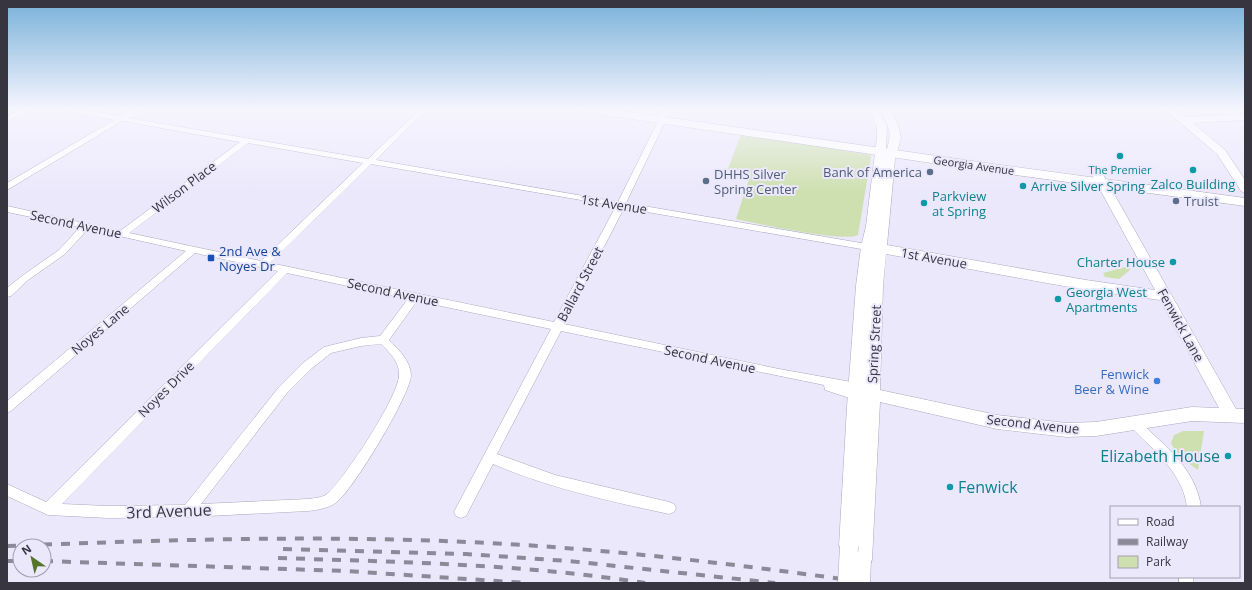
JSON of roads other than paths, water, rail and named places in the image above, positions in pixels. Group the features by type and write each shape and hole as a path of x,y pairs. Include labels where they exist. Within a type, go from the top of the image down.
{"main road":[{"name":"Georgia Avenue","path":"812,137 1099,178 1245,202"},
{"name":"Georgia Avenue","path":"1099,178 1245,193"}],"street":[{"path":"7,187 92,137"},
{"name":"1st Avenue","path":"221,137 334,154 370,162 1086,285 1164,296"},
{"path":"263,264 396,137"},
{"name":"Ballard Street","path":"461,512 621,205 655,137"},
{"name":"Spring Street","path":"861,583 856,537 861,392 876,286 872,226 886,148 884,137"},
{"name":"Spring Street","path":"886,148 896,138 896,137"},
{"path":"1203,137 1216,147 1245,189"},
{"name":"Wilson Place","path":"123,233 246,141"},
{"name":"Fenwick Lane","path":"1099,178 1164,296 1238,415"},
{"name":"Second Avenue","path":"7,209 415,297 779,373 997,422 1067,430 1096,429 1192,414 1238,415"},
{"path":"7,294 25,278 62,252 86,226"},
{"name":"Noyes Lane","path":"7,408 194,249"},
{"name":"Noyes Drive","path":"48,509 284,269"},
{"path":"188,511 282,390 307,366 328,350 361,342 383,340 415,297"},
{"name":"3rd Avenue","path":"7,490 48,509 108,512 188,511 308,505 321,503 333,497 359,461 397,400 404,386 405,377 403,363 383,340"},
{"path":"1135,424 1184,477 1192,490 1194,506"},
{"path":"490,457 522,471 609,495 669,508"},
{"name":"Spring Street","path":"847,583 856,537"}],"railway":[{"path":"7,546 238,539 353,539 468,542 569,548 669,558 770,569 870,583"},
{"path":"283,549 466,554 569,561 775,583"},
{"path":"278,558 508,568 645,583"},
{"path":"7,561 12,561"},
{"path":"52,561 346,571 527,583"}],"place":[{"name":"The Premier","path":"1120,156"},
{"name":"Zalco Building","path":"1193,170"},
{"name":"Bank of America","path":"930,172"},
{"name":"DHHS Silver Spring Center","path":"706,181"},
{"name":"Arrive Silver Spring","path":"1023,186"},
{"name":"Truist","path":"1176,201"},
{"name":"Parkview at Spring","path":"924,203"},
{"name":"2nd Ave & Noyes Dr","path":"211,258"},
{"name":"Charter House","path":"1173,262"},
{"name":"Georgia West Apartments","path":"1058,299"},
{"name":"Fenwick Beer & Wine","path":"1157,381"},
{"name":"Elizabeth House","path":"1228,456"},
{"name":"Fenwick","path":"950,487"}]}
